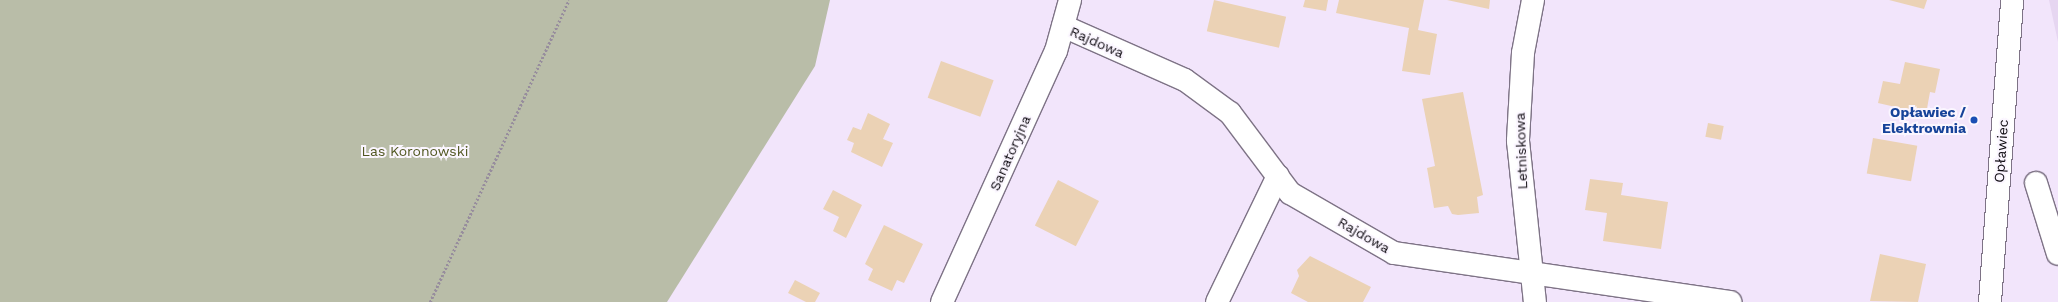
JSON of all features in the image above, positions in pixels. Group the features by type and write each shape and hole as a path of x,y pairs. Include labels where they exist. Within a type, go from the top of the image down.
{"street":[{"name":"Sanatoryjna","path":"942,302 1056,52 1070,0"},
{"name":"Letniskowa","path":"1533,0 1523,53 1518,141 1535,302"},
{"name":"Opławiec","path":"1990,302 2012,0"},
{"name":"Rajdowa","path":"1062,26 1185,80 1230,113 1290,193 1394,253 1532,275 1730,302"},
{"path":"1217,302 1278,176"},
{"path":"2036,183 2058,254"}],"path":[{"path":"430,302 569,0"}],"shaded area":[{"path":"2049,0 2058,0 2058,42"}],"green space":[{"name":"Las Koronowski","path":"0,0 830,0 815,66 667,302 0,302"}],"building":[{"path":"1214,0 1286,17 1279,48 1207,31"},
{"path":"1305,0 1328,0 1326,11 1303,7"},
{"path":"1339,0 1424,0 1418,30 1437,34 1430,75 1402,71 1409,28 1336,13"},
{"path":"1447,0 1490,0 1489,9"},
{"path":"1889,0 1927,0 1924,9"},
{"path":"941,61 994,80 980,117 928,98"},
{"path":"1905,62 1940,69 1935,93 1930,92 1926,114 1878,103 1883,81 1900,84"},
{"path":"1463,92 1483,195 1477,197 1479,213 1458,215 1452,214 1448,206 1434,208 1427,168 1435,166 1422,99"},
{"path":"868,113 890,124 883,139 893,143 882,167 851,152 854,143 847,140 853,127 861,130"},
{"path":"1708,123 1724,126 1721,140 1705,137"},
{"path":"1873,138 1917,146 1911,181 1867,173"},
{"path":"1590,179 1623,183 1621,195 1668,202 1661,249 1603,241 1607,213 1585,210"},
{"path":"1058,180 1099,201 1076,246 1035,225"},
{"path":"833,190 862,205 846,238 833,231 839,217 823,209"},
{"path":"884,225 923,244 904,283 897,280 892,291 868,280 873,269 865,264"},
{"path":"1880,254 1926,264 1918,302 1870,301"},
{"path":"1310,256 1371,287 1363,302 1308,302 1291,293 1299,276 1297,270"},
{"path":"795,280 820,293 815,302 806,302 788,293"}],"place":[{"name":"Opławiec / Elektrownia","path":"1974,120"}]}
